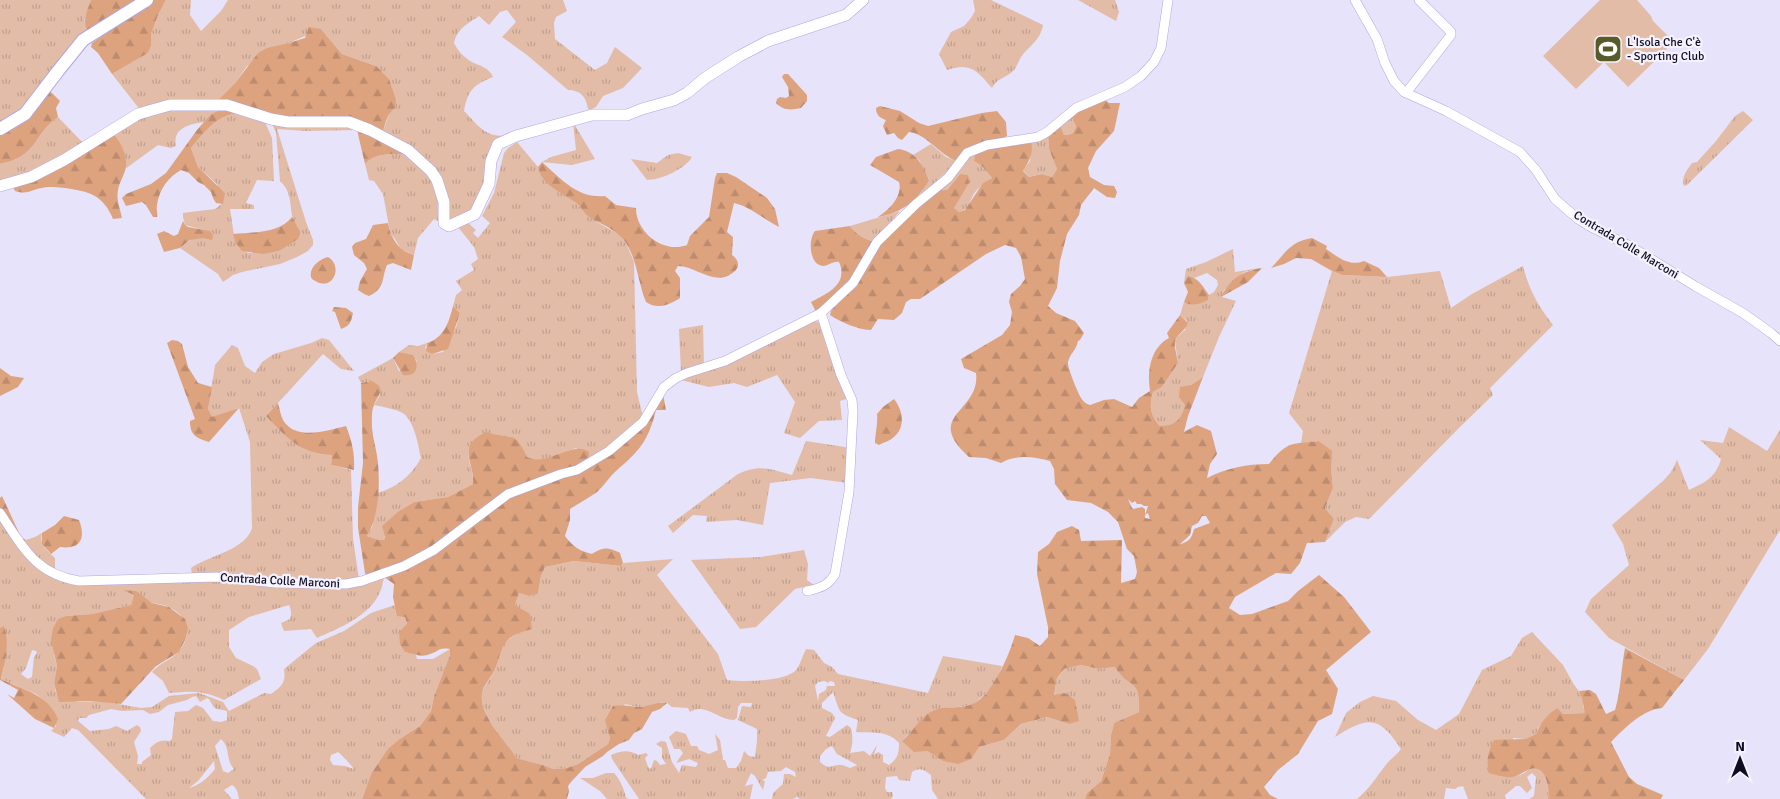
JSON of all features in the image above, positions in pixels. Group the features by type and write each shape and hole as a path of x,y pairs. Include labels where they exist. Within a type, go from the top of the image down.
{"main road":[{"path":"0,129 25,114 83,40 148,0"}],"street":[{"path":"0,186 31,177 64,160 138,114 170,104 227,105 271,119 288,122 349,122 370,130 408,150 431,171 437,180 444,202 444,223 449,226 475,214 490,184 491,161 498,144 516,136 592,115 627,115 674,100 687,93 705,78 768,40 846,14 863,0"},
{"name":"Contrada Colle Marconi","path":"0,513 32,558 43,568 63,578 79,581 217,577 276,583 346,584 362,581 404,566 434,550 508,494 577,470 609,451 624,440 642,422 664,388 676,378 687,372 725,361 821,313 853,283 870,252 884,236 916,204 948,178 967,153 987,145 1038,137 1076,108 1126,87 1141,76 1154,62 1161,48 1168,0"},
{"name":"Contrada Colle Marconi","path":"1355,0 1377,39 1394,81 1406,93 1446,111 1520,152 1536,170 1555,199 1578,219 1630,246 1695,286 1743,312 1780,341"},
{"path":"1406,93 1451,32 1419,0"},
{"path":"807,591 822,588 830,582 835,574 849,492 852,444 852,400 840,375 821,313"}],"green space":[{"path":"0,0 91,0 84,20 89,32 30,105 0,125"},
{"path":"91,0 140,0 89,32 85,20"},
{"path":"154,0 166,0 151,34 151,46 148,53 112,74 98,53 91,47 92,43"},
{"path":"166,0 191,0 190,15 201,31 221,11 228,0 563,0 567,11 556,17 554,23 555,39 595,70 607,63 615,47 642,68 623,88 603,96 596,107 588,109 582,95 576,91 568,90 527,55 502,37 516,22 507,10 500,12 489,25 479,16 467,24 457,34 454,43 465,57 486,69 493,77 472,89 467,98 464,111 477,125 487,132 499,136 506,135 474,208 449,220 442,184 383,131 390,112 376,66 342,54 321,29 289,43 247,66 236,82 217,101 141,111 112,74 148,53 151,46 151,34"},
{"path":"973,0 991,0 1043,25 1037,39 1021,57 1014,69 996,82 992,88 982,77 968,68 962,67 947,70 939,54 951,32 964,26 971,18 975,11"},
{"path":"1078,0 1115,0 1119,12 1116,21"},
{"name":"L'Isola Che C'è - Sporting Club","path":"1600,0 1637,0 1653,21 1674,42 1628,87 1604,62 1576,89 1543,56"},
{"path":"309,27 321,29 342,54 376,66 389,79 396,100 395,108 388,116 383,131 277,115 217,101 236,82 258,53 267,48 305,38"},
{"path":"784,74 788,74 807,95 807,101 801,108 788,109 776,103 780,97 786,98 789,96 788,87 782,77"},
{"path":"50,91 60,101 56,108 58,117 22,156 0,164 0,130"},
{"path":"1104,99 1109,103 1120,103 1114,131 1096,151 1088,168 1090,177 1104,185 1114,186 1117,192 1115,198 1107,197 1094,188 1081,205 1079,215 1067,234 1060,261 1057,288 1048,306 1056,313 1075,321 1084,333 1068,362 1073,380 1082,399 1090,405 1114,399 1132,407 1139,398 1150,391 1151,361 1158,348 1169,338 1167,333 1180,315 1188,323 1176,340 1175,346 1178,363 1162,387 1153,392 1151,410 1160,426 1174,423 1180,418 1185,405 1179,397 1180,387 1191,385 1203,377 1184,432 1197,425 1211,431 1217,454 1210,464 1207,478 1237,467 1269,464 1281,451 1291,445 1319,441 1332,451 1333,488 1325,508 1334,519 1325,542 1307,543 1300,563 1291,574 1276,573 1235,597 1229,608 1240,615 1252,614 1288,601 1319,575 1344,597 1371,632 1326,670 1338,689 1332,714 1318,721 1298,754 1278,770 1264,787 1270,795 1278,799 1085,799 1087,793 1101,781 1110,754 1114,723 1139,712 1136,688 1115,667 1099,669 1081,665 1064,669 1057,678 1054,695 1065,693 1075,700 1079,721 1069,724 1047,717 1021,724 1004,740 979,747 971,759 958,764 943,761 927,751 914,752 902,741 923,717 932,711 970,705 985,695 1004,664 1015,635 1028,638 1040,646 1048,637 1048,627 1037,574 1038,552 1049,544 1057,532 1072,526 1079,530 1081,541 1122,540 1121,583 1135,579 1137,572 1134,556 1127,549 1118,522 1108,512 1091,503 1067,500 1055,484 1054,469 1050,461 1019,457 1001,463 986,458 969,457 956,443 951,432 952,422 970,397 975,386 976,373 964,368 961,359 1002,335 1010,325 1012,312 1009,302 1011,294 1025,279 1021,257 1016,248 1005,245 986,254 920,299 911,299 906,302 902,313 894,320 878,319 871,330 850,325 830,315 832,308 881,243 937,190 947,190 960,174 968,175 969,183 954,208 959,212 965,210 983,183 992,178 982,166 974,161 975,152 995,146 1031,142 1031,153 1023,171 1029,177 1042,174 1052,177 1057,169 1049,149 1048,135 1060,124 1064,135 1072,133 1076,126 1072,114","holes":["1128,499 1132,503 1135,501 1137,504 1148,506 1145,515 1145,509 1142,507 1132,508","1148,513 1150,519 1145,518 1145,515","1202,516 1206,516 1210,523 1194,529 1190,539 1180,544 1190,535 1192,526 1198,523"]},
{"path":"880,106 900,111 919,123 928,126 997,111 1006,122 1007,136 956,161 915,133 909,132 902,140 894,133 887,135 883,126 886,120 879,116 876,110"},
{"path":"168,108 223,108 210,115 204,122 193,124 179,131 175,140 176,146 171,148 158,145 125,169 123,150 114,134 147,115"},
{"path":"223,108 239,113 231,114 217,121 206,130 191,148 198,167 225,193 223,204 216,203 211,192 204,185 189,173 181,170 168,180 162,189 158,199 157,217 153,217 142,202 126,206 122,198 126,194 151,184 166,173 210,115"},
{"path":"1743,111 1753,120 1684,186 1686,171 1692,163 1697,162 1735,116"},
{"path":"239,113 263,118 272,138 274,181 257,180 246,203 254,205 254,209 230,209 235,242 248,253 279,251 300,231 293,218 288,193 280,181 276,132 270,120 342,124 357,130 305,131 277,129 313,245 308,251 280,264 242,272 233,275 223,282 218,274 180,248 204,230 185,225 183,213 215,209 223,203 217,184 198,167 191,148 206,130 217,121 231,114"},
{"path":"1072,114 1076,126 1071,134 1064,135 1060,124"},
{"path":"58,117 85,145 50,165 0,183 0,164 22,156"},
{"path":"573,122 595,159 572,165 542,162 551,157 576,150"},
{"path":"361,129 405,154 378,156 365,164 357,130"},
{"path":"114,134 120,142 126,161 118,193 118,204 122,218 113,219 108,208 100,199 83,191 47,187 26,192 15,191 12,185"},
{"path":"1048,135 1049,149 1057,169 1052,177 1042,174 1029,177 1023,170 1030,161 1031,142"},
{"path":"517,142 538,167 539,171 597,222 620,235 627,245 634,262 637,392 643,417 619,440 587,460 576,448 544,459 532,459 525,455 510,436 498,436 469,447 468,456 473,484 448,497 414,502 399,511 383,530 384,540 367,536 372,527 378,493 391,488 403,480 421,458 416,434 408,418 398,411 374,405 380,395 371,381 361,383 358,377 393,358 399,371 417,361 413,356 399,352 409,345 418,346 427,343 425,348 432,354 443,352 456,327 460,313 453,306 456,295 462,290 456,281 474,270 471,264 478,259 474,247 458,227 466,221 476,230 473,233 478,238 490,223 482,216 494,193 504,153"},
{"path":"931,144 946,157 956,161 950,169 920,195 929,179 919,160 913,155"},
{"path":"898,149 909,152 918,159 929,180 920,194 908,205 878,217 891,207 900,187 899,182 870,165 876,157"},
{"path":"975,152 974,161 982,166 992,178 978,189 966,209 959,212 953,208 969,183 960,174 947,190 937,190 962,161"},
{"path":"678,153 692,157 678,170 653,180 647,180 631,159 657,163 668,155"},
{"path":"405,154 427,169 440,195 439,222 434,219 418,238 414,255 401,249 393,236 391,237 383,194 374,181 369,180 365,164 378,156"},
{"path":"542,162 563,181 578,191 595,196 605,196 616,205 636,208 637,217 646,233 661,244 669,247 687,245 690,236 709,217 717,173 727,173 736,177 767,198 775,209 779,227 751,210 734,203 727,232 733,237 732,255 737,262 737,269 725,277 718,278 678,266 675,271 680,278 680,298 672,303 654,306 646,302 630,249 625,242 619,235 589,217 576,203 548,184 543,179 538,167"},
{"path":"900,211 875,242 861,236 850,226"},
{"path":"292,217 300,234 298,239 279,251 263,254 242,251 235,242 233,234 257,232 280,227"},
{"path":"183,221 188,227 210,231 213,235 212,240 203,238 190,240 180,248 164,252 157,234 164,231 174,236 178,234"},
{"path":"388,223 391,236 398,246 414,255 411,270 393,263 387,265 381,286 369,296 358,290 360,281 367,269 364,263 354,255 352,247 355,243 366,239 373,225"},
{"path":"850,226 867,240 875,242 847,287 828,304 813,313 815,310 811,302 834,288 841,277 841,270 839,262 823,266 818,265 812,257 811,251 813,235 815,231"},
{"path":"1312,238 1327,246 1326,249 1339,258 1353,263 1364,261 1379,268 1387,277 1342,275 1311,259 1296,258 1271,268 1293,245"},
{"path":"1233,249 1235,272 1261,268 1244,272 1224,290 1222,297 1236,301 1203,377 1191,385 1183,415 1178,421 1167,426 1160,426 1152,414 1152,397 1153,392 1162,387 1178,363 1175,341 1185,330 1187,321 1180,315 1184,302 1193,304 1208,300 1209,295 1214,292 1218,285 1217,280 1207,273 1194,278 1189,276 1184,283 1186,269"},
{"path":"328,257 333,261 336,271 332,280 323,284 311,278 311,273 313,267"},
{"path":"1523,266 1535,297 1553,325 1490,388 1493,395 1369,519 1356,517 1345,522 1325,542 1334,519 1325,508 1333,488 1331,451 1319,441 1301,443 1303,431 1289,413 1332,271 1342,275 1387,277 1440,271 1451,308 1472,294"},
{"path":"1262,268 1248,282 1221,297 1233,280 1243,273"},
{"path":"1188,276 1200,283 1209,295 1208,300 1196,304 1184,302 1188,292 1184,283"},
{"path":"453,306 460,313 448,349 432,354 426,351 427,343 433,341 445,329"},
{"path":"334,307 346,308 353,313 350,323 346,327 341,329 335,312 332,311"},
{"path":"812,321 821,322 849,398 840,401 842,420 819,421 800,438 784,433 795,402 777,375 747,387 734,383 709,387 677,379"},
{"path":"703,325 704,366 681,372 679,329"},
{"path":"322,338 329,340 354,371 341,369 323,354 266,416 295,443 312,452 332,455 331,465 351,470 353,539 359,579 328,582 192,574 191,568 235,547 248,536 252,528 250,442 239,408 212,418 208,409 215,365 232,345 238,348 245,366 255,373 262,362 274,354"},
{"path":"172,340 182,344 188,367 198,383 212,387 208,409 212,417 239,408 209,442 197,437 191,430 190,421 195,419 167,343"},
{"path":"399,352 413,355 417,367 411,374 403,375 393,358"},
{"path":"0,368 11,376 24,378 18,387 0,396"},
{"path":"371,381 379,386 380,389 373,408 372,417 379,481 378,501 374,519 367,536 384,540 382,526 399,511 414,502 448,497 473,484 469,449 471,443 486,432 515,439 527,457 535,459 552,457 575,449 589,452 589,456 587,460 578,465 536,480 415,558 367,576 358,528 358,507 363,463 361,383"},
{"path":"663,394 666,410 656,410 650,430 642,445 631,458 613,473 597,492 570,509 570,520 565,536 571,543 580,550 592,554 606,549 616,551 620,553 623,563 621,566 574,561 545,567 541,576 538,594 529,596 519,593 515,605 530,614 532,629 506,641 495,670 484,687 482,702 494,728 516,758 553,769 567,768 578,764 608,744 610,738 605,720 613,706 638,707 667,703 660,709 652,712 642,729 634,733 629,740 619,744 585,767 568,786 567,799 362,799 371,774 388,749 420,726 431,711 434,696 450,655 450,649 441,649 424,656 405,652 400,644 399,632 407,624 405,617 397,616 393,597 394,584 384,577 403,570 510,496 607,456 628,441 642,427"},
{"path":"894,399 901,413 902,423 898,433 879,445 875,443 877,414"},
{"path":"278,403 284,422 299,432 323,431 346,426 353,448 354,470 331,465 332,455 321,454 302,448 287,437 266,416"},
{"path":"1729,427 1767,451 1780,430 1780,530 1708,649 1684,680 1609,638 1585,612 1591,599 1629,565 1623,544 1612,525 1664,480 1671,472 1677,460 1689,490 1710,478 1721,459 1700,440 1723,443"},
{"path":"806,441 851,448 848,483 811,478 770,483 763,525 737,520 706,522 707,516 693,515 673,533 668,526 738,474 759,468 771,469 792,475"},
{"path":"2,496 21,537 26,540 24,542 0,509 0,498"},
{"path":"64,516 79,520 82,537 77,545 73,547 60,547 51,554 42,544 42,533 55,525"},
{"path":"0,517 22,550 63,579 161,579 333,585 384,577 380,592 369,608 353,620 317,638 311,629 284,631 281,623 290,619 289,605 249,617 229,630 229,647 236,658 257,669 261,679 224,700 210,694 197,692 169,693 163,681 152,672 173,657 183,645 187,632 184,621 181,615 169,607 150,602 125,591 134,595 131,605 92,614 66,616 58,620 53,628 54,655 57,666 54,683 56,693 78,702 101,701 141,708 152,707 169,696 199,693 223,702 229,711 264,693 271,694 275,691 284,681 284,669 316,643 344,631 371,613 395,605 405,617 407,624 405,652 416,655 417,659 433,659 450,649 450,655 434,696 431,711 420,726 401,738 371,774 362,799 239,799 236,789 232,785 224,790 232,799 146,799 78,730 72,728 64,737 51,731 56,726 45,701 36,694 1,679 4,667 4,627 0,628","holes":["32,650 36,651 32,677 28,679 21,674 26,668","196,696 200,702 207,698 209,699 213,706 227,711 227,720 221,722 213,721 203,708 196,705 188,711 175,712 172,739 170,741 159,741 152,746 150,748 151,755 142,764 137,764 138,756 134,742 141,731 140,727 137,725 127,731 116,726 109,729 90,731 78,721 79,718 86,718 89,715 111,709 122,711 143,710 150,714 159,712 168,705","221,739 226,746 231,765 234,769 228,773 223,771 215,746","338,752 354,769 333,765 330,760 331,755","214,761 215,769 210,775 200,783 189,788 198,781"]},
{"path":"42,533 43,544 55,558 55,569 43,564 24,542"},
{"path":"804,550 808,564 807,580 814,585 795,589 756,627 740,629 691,560 761,557"},
{"path":"673,559 657,575 718,654 727,680 774,679 791,674 796,670 806,649 814,650 824,663 832,667 838,674 928,693 943,656 1002,666 998,677 988,691 973,705 933,710 902,741 927,751 943,761 979,747 1004,740 1021,724 1047,717 1069,724 1054,696 1057,678 1064,669 1081,665 1099,669 1115,667 1136,688 1139,712 1114,723 1110,754 1101,781 1087,793 1085,799 938,799 932,790 931,775 919,769 912,772 910,781 899,780 897,776 886,777 885,788 887,792 892,792 893,796 891,799 800,799 797,797 793,799 772,799 773,793 783,784 784,774 796,777 795,772 786,767 781,771 768,772 766,778 762,780 765,781 763,790 755,776 751,773 745,786 753,784 750,799 639,799 612,759 611,755 628,751 638,755 646,753 648,755 645,758 648,767 651,769 654,760 660,765 666,764 662,758 662,748 656,744 661,741 666,742 672,762 679,773 682,765 696,767 698,763 689,759 676,763 683,753 680,749 674,749 669,737 676,731 686,734 691,746 697,746 699,750 709,754 718,750 715,734 720,740 723,760 725,760 728,768 736,768 741,761 744,751 749,756 755,757 757,729 738,720 742,706 751,707 752,703 741,703 738,707 737,718 734,720 701,709 690,712 688,708 672,707 662,702 637,707 625,704 608,729 610,738 608,744 578,764 567,768 552,769 516,758 489,719 482,702 482,694 495,670 503,645 521,632 515,605 519,593 529,596 538,594 541,576 545,567 574,561 621,566 623,563","holes":["825,681 828,683 830,681 834,682 835,686 827,686 826,690 819,694 818,701 815,686 818,682","833,692 840,711 858,720 856,732 884,734 899,743 896,758 889,765 883,762 883,755 878,752 874,755 877,745 870,756 864,751 850,753 852,734 851,728 847,725 830,737 826,736 835,718 832,713 822,708 822,703","832,746 837,754 857,765 850,768 842,765 826,766 820,762 820,756 826,749"]},
{"path":"123,590 136,591 152,603 169,607 185,619 188,628 186,638 179,652 156,666 121,704 91,701 59,702 54,683 57,666 51,640 53,628 58,619 131,605 134,595"},
{"path":"4,626 7,646 1,679 34,694 48,704 58,719 54,728 35,719 7,694 14,698 18,690 0,680 0,628"},
{"path":"1532,632 1563,665 1583,697 1583,707 1586,713 1562,714 1539,726 1536,734 1525,739 1513,738 1513,777 1531,769 1540,771 1546,779 1548,799 1529,799 1534,796 1536,777 1532,773 1527,777 1532,788 1527,793 1520,786 1516,786 1505,795 1506,799 1468,799 1463,786 1455,789 1446,788 1444,799 1357,799 1401,749 1386,730 1372,722 1356,725 1335,737 1346,713 1360,702 1373,696 1396,701 1418,720 1436,730 1459,714 1482,670 1511,656 1522,638"},
{"path":"1625,648 1684,680 1662,708 1655,709 1641,716 1611,742 1629,777 1637,784 1663,795 1661,799 1548,799 1546,779 1536,769 1513,777 1489,773 1488,756 1494,740 1525,739 1536,734 1545,719 1557,708 1563,714 1585,713 1579,691 1590,690 1596,694 1606,714 1615,710 1619,695"},
{"path":"606,773 614,773 616,775 622,784 626,798 629,799 607,799 600,791 580,778 593,778"}],"place":[{"name":"L'Isola Che C'è - Sporting Club","path":"1608,49"}]}
